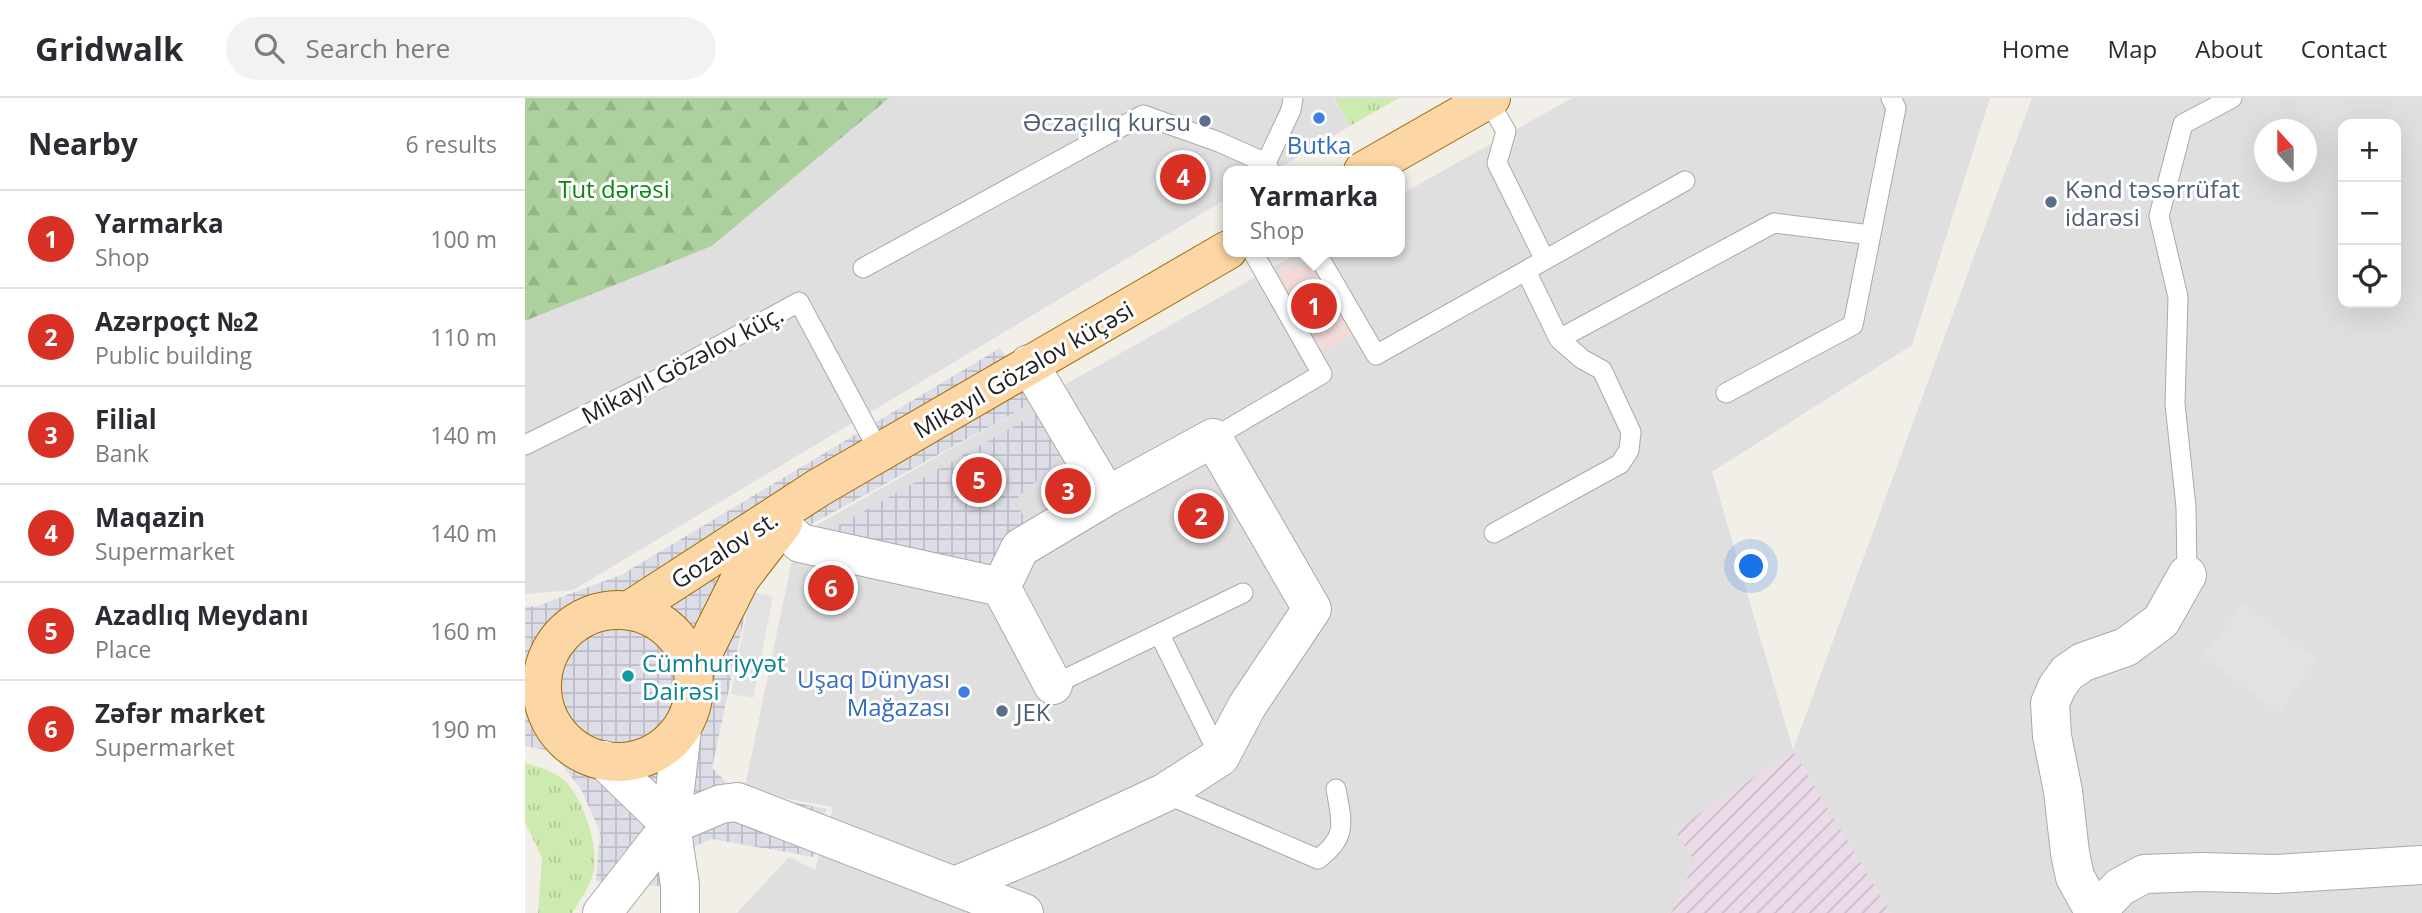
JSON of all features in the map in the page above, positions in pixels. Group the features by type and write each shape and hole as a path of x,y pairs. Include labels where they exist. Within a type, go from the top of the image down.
{"main road":[{"path":"1372,166 1490,99"},
{"name":"Mikayıl Gözəlov küçəsi","path":"818,488 1223,253"},
{"path":"693,673 740,579 781,525 818,488"},
{"name":"Gozalov st.","path":"630,610 818,488"},
{"path":"610,610 630,610 658,620 677,636 690,658 695,682 692,706 682,729 664,747 642,759 616,762 591,757 540,728 542,675 550,651 565,631 585,617 610,610"},
{"path":"525,636 565,631"}],"street":[{"path":"1029,364 1107,496"},
{"path":"955,886 1164,793 1220,757 1247,706 1312,609 1213,438 1020,548 1001,587"},
{"path":"781,525 800,543 1001,587 1053,685"},
{"path":"2187,575 2161,621 2126,647 2083,662 2067,673 2050,703 2052,736 2073,865 2083,895 2095,913 2120,887 2144,874 2276,874 2422,865"},
{"path":"680,913 680,885 671,825 682,729"},
{"path":"604,760 671,825"},
{"path":"603,913 671,825 721,804 737,802 1024,913"}],"lane":[{"path":"1268,166 1291,110 1293,98"},
{"path":"1726,393 1853,325 1896,108 1891,98"},
{"path":"2187,575 2186,508 2175,404 2178,297 2159,216 2183,124 2232,98"},
{"path":"1490,99 1506,131 1497,163 1545,260"},
{"path":"863,268 1143,116 1219,142 1266,166"},
{"path":"1319,257 1375,355 1685,181"},
{"path":"1559,339 1774,223 1871,235"},
{"path":"1213,438 1322,374 1256,257"},
{"path":"1494,534 1620,464 1629,450 1631,432 1602,370 1582,359 1559,339 1525,271"},
{"name":"Mikayıl Gözəlov küç.","path":"525,444 660,378 799,302 880,453"},
{"path":"1053,685 1243,593"},
{"path":"1160,635 1220,757"},
{"path":"1164,793 1318,859 1333,848 1343,826 1336,789"}],"shaded area":[{"path":"889,98 1333,98 1350,126 1282,166 1223,166 1223,201 573,590 525,594 525,321 712,246"},
{"path":"1572,98 1990,98 1912,345 1712,472 1793,750 2032,98 2422,98 2422,913 1891,913 1793,752 1695,862 1671,913 737,913 789,857 815,870 833,807 750,792 745,786 797,536 1291,257 1405,257 1405,192"},
{"path":"1311,261 1354,335 1318,354 1275,277 1287,262 1293,271"},
{"name":"Cümhuriyyət Dairəsi","path":"1000,348 1036,401 801,530 753,577 712,768 734,790 826,809 814,857 712,839 691,848 698,889 596,881 600,832 581,789 551,751 525,746 525,607 537,606 621,575"},
{"path":"1036,414 1061,459 1015,500 1034,537 962,575 811,541"},
{"path":"751,592 773,596 753,698 731,694"},
{"path":"2244,604 2317,659 2279,713 2202,656"},
{"path":"1793,751 1891,913 1671,913 1695,862 1675,830"}],"green space":[{"name":"Tut dərəsi","path":"525,98 889,98 712,246 525,321"},
{"path":"1334,98 1399,98 1350,126"},
{"path":"525,763 551,772 565,781 578,800 589,825 595,863 593,874 572,913 538,913 542,858 525,822"}],"place":[{"name":"Butka","path":"1319,118"},
{"name":"Əczaçılıq kursu","path":"1205,121"},
{"name":"Maqazin","path":"1183,177"},
{"name":"Kənd təsərrüfat idarəsi","path":"2051,202"},
{"name":"Yarmarka","path":"1314,306"},
{"name":"Azadlıq Meydanı","path":"979,480"},
{"name":"Filial","path":"1068,491"},
{"name":"Azərpoçt №2","path":"1201,516"},
{"name":"Zəfər market","path":"831,588"},
{"name":"Cümhuriyyət Dairəsi","path":"628,676"},
{"name":"Uşaq Dünyası Mağazası","path":"964,692"},
{"name":"JEK","path":"1002,711"}]}
